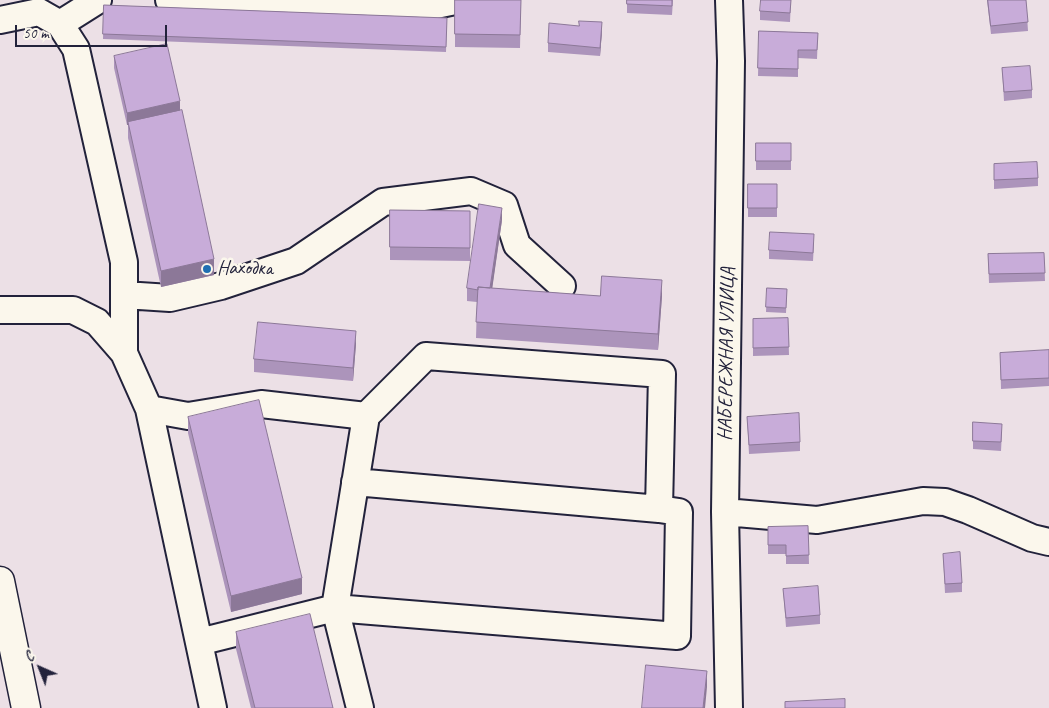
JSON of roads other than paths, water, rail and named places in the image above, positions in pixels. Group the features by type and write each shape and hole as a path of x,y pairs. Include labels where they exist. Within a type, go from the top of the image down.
{"main road":[{"path":"0,581 26,708"}],"street":[{"path":"60,24 98,0"},
{"path":"169,0 430,6 460,0"},
{"name":"НАБЕРЕЖНАЯ УЛИЦА","path":"729,0 731,61 725,512 729,708"},
{"path":"0,20 38,12 60,24 76,49 124,262 124,353"},
{"path":"124,295 170,298 221,286 296,261 383,202 471,191 504,205 517,245 562,286"},
{"path":"0,310 72,310 97,322 124,353 149,408 213,708"},
{"path":"360,708 335,608 366,416 426,356 662,374 659,509"},
{"path":"149,408 188,416 261,404 366,416"},
{"path":"199,642 335,608 677,636 679,512 355,482"},
{"path":"725,512 817,520 923,501 946,502 1032,538 1049,542"}],"place":[{"name":"Находка","path":"207,269"}]}
